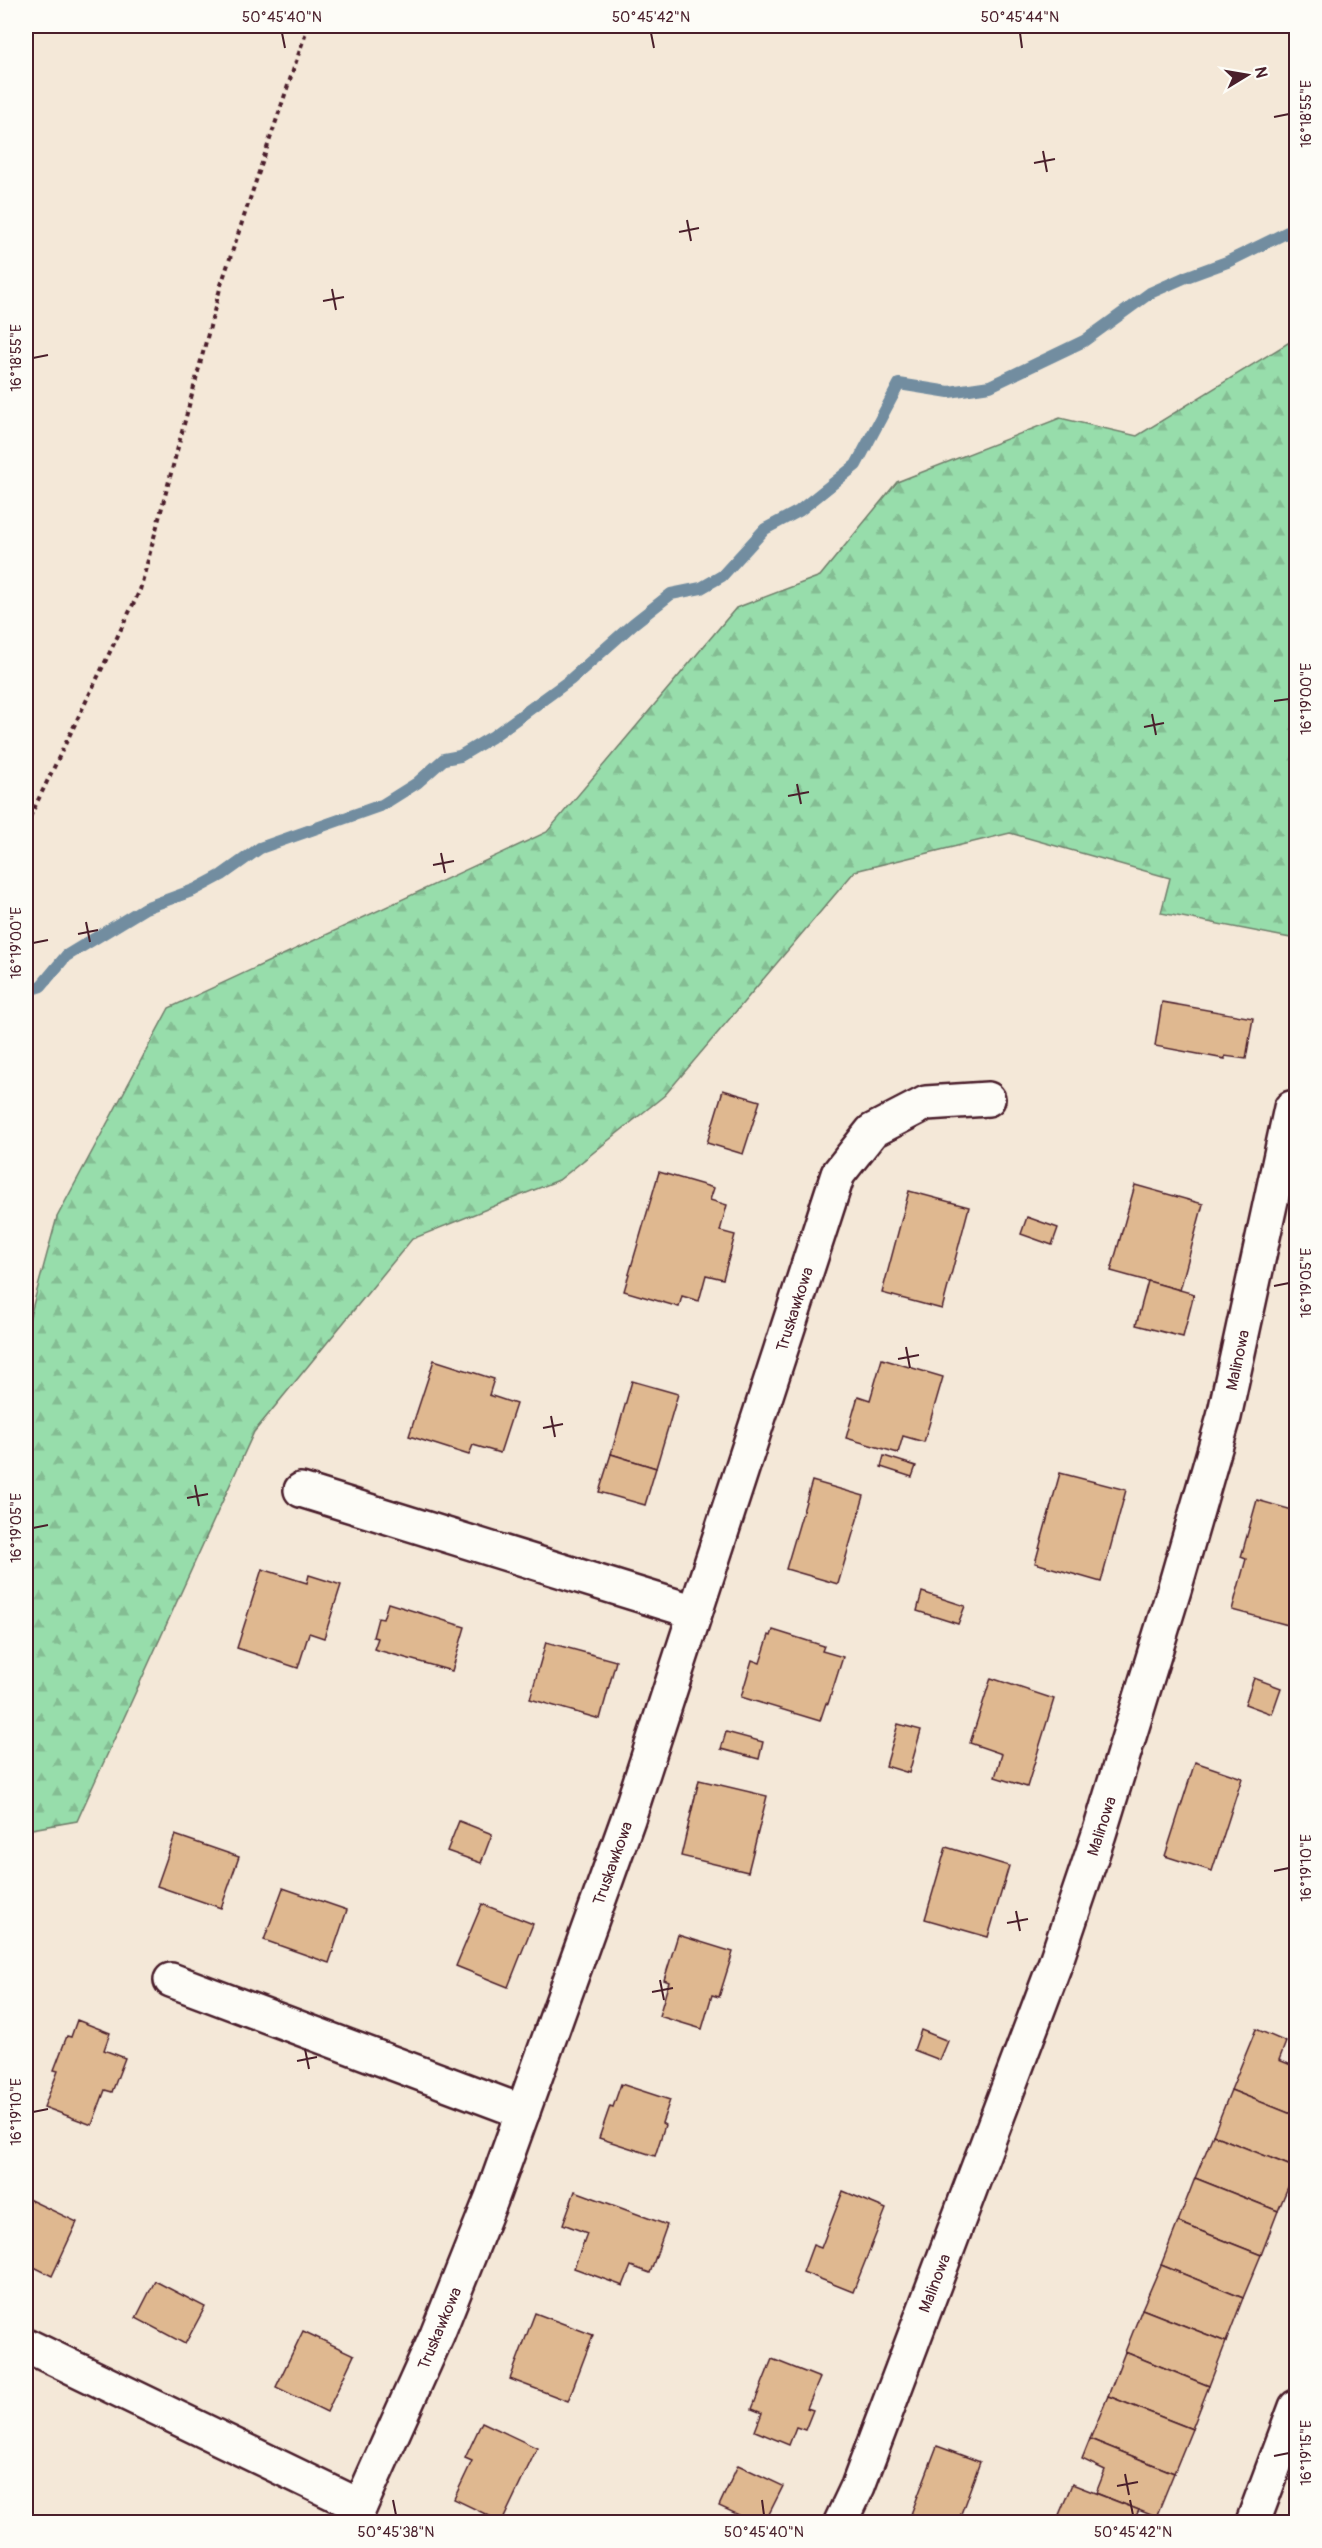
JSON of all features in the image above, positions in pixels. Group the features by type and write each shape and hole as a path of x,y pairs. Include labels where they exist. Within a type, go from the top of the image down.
{"street":[{"name":"Truskawkowa","path":"26,2345 356,2514 437,2335 491,2200 523,2112 628,1819 838,1174 872,1131 926,1103 988,1099"},
{"name":"Malinowa","path":"840,2523 858,2486 1055,1964 1099,1834 1224,1417 1292,1108"},
{"path":"302,1490 695,1612"},
{"path":"171,1980 523,2112"},
{"path":"1253,2523 1296,2407"}],"path":[{"path":"26,825 140,590 221,285 308,26"}],"green space":[{"path":"1296,338 1296,939 1161,913 1170,878 1010,833 855,871 665,1095 559,1180 412,1239 254,1432 77,1821 26,1830 26,1331 57,1217 169,1008 547,832 736,608 820,576 897,482 1060,418 1137,436"}],"building":[{"path":"1162,1002 1253,1018 1246,1059 1225,1056 1225,1059 1155,1046"},
{"path":"723,1090 760,1101 743,1154 707,1143"},
{"path":"659,1172 714,1188 710,1200 727,1205 720,1231 735,1235 723,1279 706,1275 699,1301 682,1296 679,1307 624,1291"},
{"path":"1135,1185 1203,1204 1180,1290 1111,1271"},
{"path":"909,1191 969,1207 942,1309 882,1293"},
{"path":"1027,1217 1058,1228 1052,1245 1021,1234"},
{"path":"1148,1281 1194,1294 1183,1337 1136,1325"},
{"path":"882,1359 943,1377 924,1442 903,1436 898,1453 846,1438 858,1396 870,1400"},
{"path":"434,1360 494,1379 489,1395 516,1404 500,1453 473,1445 469,1455 409,1436"},
{"path":"632,1381 678,1394 656,1468 611,1454"},
{"path":"611,1454 656,1468 645,1505 599,1492"},
{"path":"884,1456 916,1466 912,1477 881,1467"},
{"path":"1060,1473 1126,1490 1101,1582 1035,1563"},
{"path":"812,1481 864,1496 838,1584 786,1569"},
{"path":"1257,1500 1296,1511 1296,1593 1288,1625 1232,1610 1246,1559 1241,1557"},
{"path":"262,1569 307,1583 309,1575 341,1585 324,1638 309,1633 298,1668 237,1648"},
{"path":"922,1592 965,1606 958,1624 917,1611"},
{"path":"388,1603 465,1627 452,1671 374,1649 378,1638 373,1637 378,1618 383,1619"},
{"path":"773,1630 824,1646 822,1651 843,1657 820,1721 741,1697 752,1660 760,1663 769,1635 771,1636"},
{"path":"546,1642 616,1661 600,1719 530,1699"},
{"path":"991,1678 1054,1699 1027,1787 995,1777 1002,1754 970,1743"},
{"path":"1254,1678 1281,1688 1272,1714 1245,1704"},
{"path":"898,1724 921,1730 909,1773 886,1766"},
{"path":"726,1732 763,1742 759,1759 721,1749"},
{"path":"1195,1762 1242,1778 1212,1871 1165,1856"},
{"path":"699,1780 767,1796 748,1872 681,1856"},
{"path":"459,1821 492,1834 481,1863 447,1851"},
{"path":"175,1835 239,1857 221,1908 157,1886"},
{"path":"946,1847 1009,1866 988,1937 925,1919"},
{"path":"283,1888 347,1910 329,1963 264,1940"},
{"path":"482,1904 533,1924 508,1987 456,1966"},
{"path":"678,1935 733,1952 719,1997 712,1995 702,2029 659,2016 669,1982 664,1980"},
{"path":"77,2020 110,2033 104,2050 125,2058 112,2092 105,2090 92,2125 44,2107 58,2071 54,2070 67,2036 71,2037"},
{"path":"1256,2029 1286,2042 1279,2060 1296,2067 1296,2116 1231,2090"},
{"path":"921,2030 948,2041 940,2060 914,2050"},
{"path":"621,2084 670,2100 655,2156 599,2138 610,2106 613,2107"},
{"path":"1231,2090 1296,2116 1296,2168 1213,2135"},
{"path":"1213,2135 1296,2168 1278,2211 1195,2178"},
{"path":"1195,2178 1278,2211 1261,2255 1178,2222"},
{"path":"575,2191 667,2225 650,2273 631,2266 623,2286 574,2268 587,2233 563,2224"},
{"path":"843,2191 886,2209 853,2292 803,2272 813,2245 821,2248"},
{"path":"26,2198 77,2222 52,2276 26,2263"},
{"path":"1178,2222 1261,2255 1243,2298 1161,2265"},
{"path":"1161,2265 1243,2298 1226,2342 1142,2309"},
{"path":"155,2281 205,2307 185,2344 136,2318"},
{"path":"1142,2309 1226,2342 1209,2386 1125,2352"},
{"path":"535,2313 593,2335 568,2401 510,2379"},
{"path":"303,2331 354,2355 327,2412 276,2387"},
{"path":"1125,2352 1209,2386 1192,2429 1108,2396"},
{"path":"772,2359 820,2378 807,2408 813,2410 805,2430 796,2427 789,2445 755,2431 762,2413 752,2409"},
{"path":"1108,2396 1192,2429 1174,2473 1090,2439"},
{"path":"482,2422 537,2448 502,2522 454,2499 472,2461 465,2458"},
{"path":"1090,2439 1174,2473 1156,2517 1096,2493 1105,2470 1082,2459"},
{"path":"937,2446 980,2462 958,2522 908,2522"},
{"path":"738,2465 783,2486 765,2522 754,2522 719,2506"},
{"path":"1072,2484 1139,2510 1133,2522 1056,2522"}],"waterway":[{"path":"26,991 41,986 66,956 145,908 194,890 222,875 260,848 382,805 417,783 444,759 460,756 492,737 570,680 671,594 701,588 722,576 765,529 799,511 856,465 899,384 949,392 990,386 1084,341 1150,293 1227,262 1296,228"}]}
